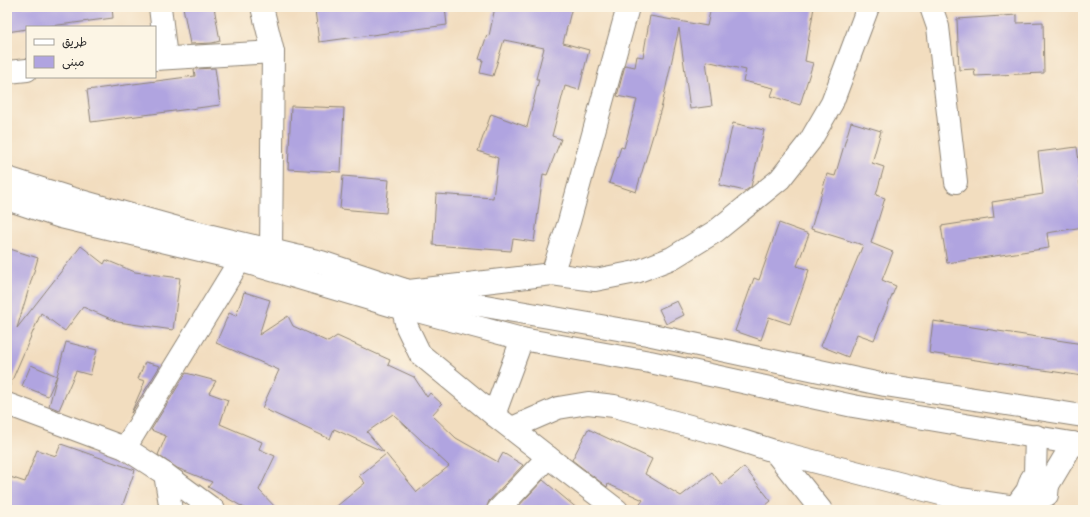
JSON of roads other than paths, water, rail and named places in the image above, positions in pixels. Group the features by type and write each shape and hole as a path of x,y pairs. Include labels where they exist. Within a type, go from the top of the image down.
{"street":[{"path":"160,7 161,58 273,52"},
{"path":"262,7 273,52 270,260"},
{"path":"552,274 569,222 628,7"},
{"path":"405,300 552,274 595,280 636,272 672,258 716,231 780,179 810,141 832,103 868,7"},
{"path":"931,7 938,27 956,182"},
{"path":"7,178 67,197 170,226 270,260 405,300 522,339 650,362 853,406 1078,444 1035,496 960,499"},
{"path":"7,199 61,216 240,260 270,260"},
{"path":"125,448 240,260"},
{"path":"405,300 407,326 420,354 494,415 617,510"},
{"path":"405,300 647,334 885,385 1083,416"},
{"path":"494,415 522,339"},
{"path":"512,428 558,408 588,403 614,406 720,434 774,451 960,499 990,510"},
{"path":"7,404 125,448 165,474 214,510"},
{"path":"7,415 31,413"},
{"path":"1035,496 1036,436"},
{"path":"774,451 821,510"},
{"path":"498,510 548,457"},
{"path":"165,474 165,505"}]}
